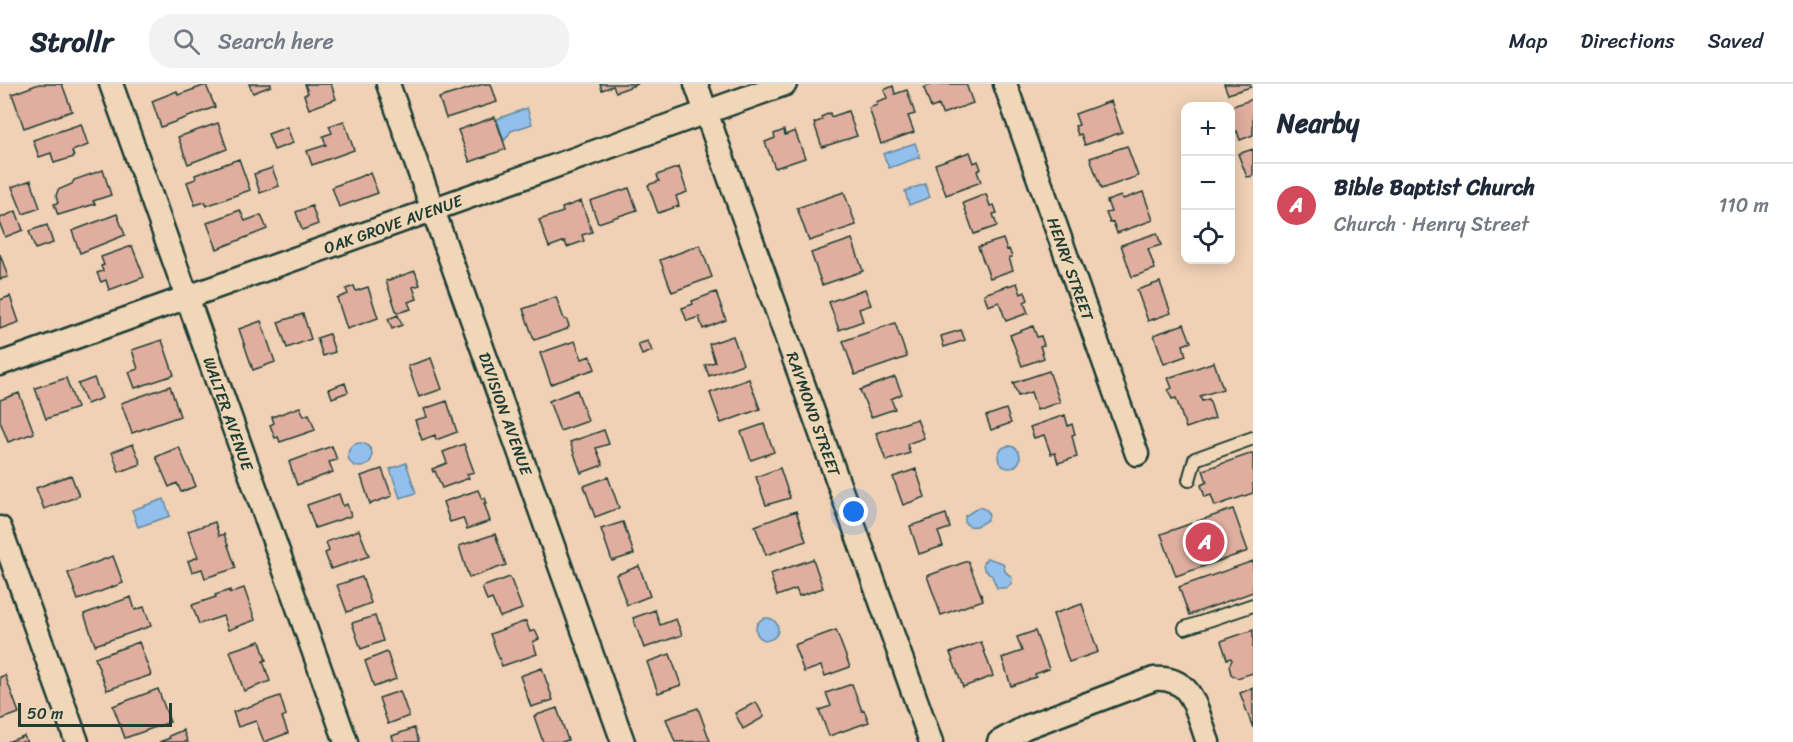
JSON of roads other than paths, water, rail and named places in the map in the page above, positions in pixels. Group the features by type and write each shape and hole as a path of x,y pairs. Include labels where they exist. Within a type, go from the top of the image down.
{"street":[{"name":"WALTER AVENUE","path":"111,84 346,742"},
{"name":"DIVISION AVENUE","path":"388,84 623,742"},
{"name":"RAYMOND STREET","path":"696,84 931,742"},
{"name":"OAK GROVE AVENUE","path":"0,364 785,84"},
{"name":"HENRY STREET","path":"1005,84 1137,454"},
{"path":"0,528 77,742"},
{"path":"999,742 1026,727 1154,679 1167,678 1176,681 1188,691 1208,742"}],"lane":[{"path":"1189,480 1195,459 1253,438"},
{"path":"1185,628 1253,605"}],"water":[{"path":"527,108 532,124 511,131 504,141 497,119"},
{"path":"915,143 920,157 889,168 883,154"},
{"path":"925,184 930,197 909,205 905,191"},
{"path":"360,443 365,444 371,450 371,460 365,466 360,467 355,466 349,460 348,455 349,450 355,444"},
{"path":"1009,446 1017,449 1020,457 1017,465 1009,468 1001,465 998,457 1001,449"},
{"path":"406,463 416,493 400,498 390,469"},
{"path":"164,499 170,516 138,527 132,510"},
{"path":"979,507 987,510 989,516 987,520 976,526 965,523 965,516"},
{"path":"987,558 1003,563 1005,571 1012,578 1007,588 997,588 992,576 984,569 983,563"},
{"path":"767,618 775,621 778,629 775,637 767,640 759,637 756,629 759,621"}],"place":[{"name":"Bible Baptist Church","path":"1205,542"}]}
